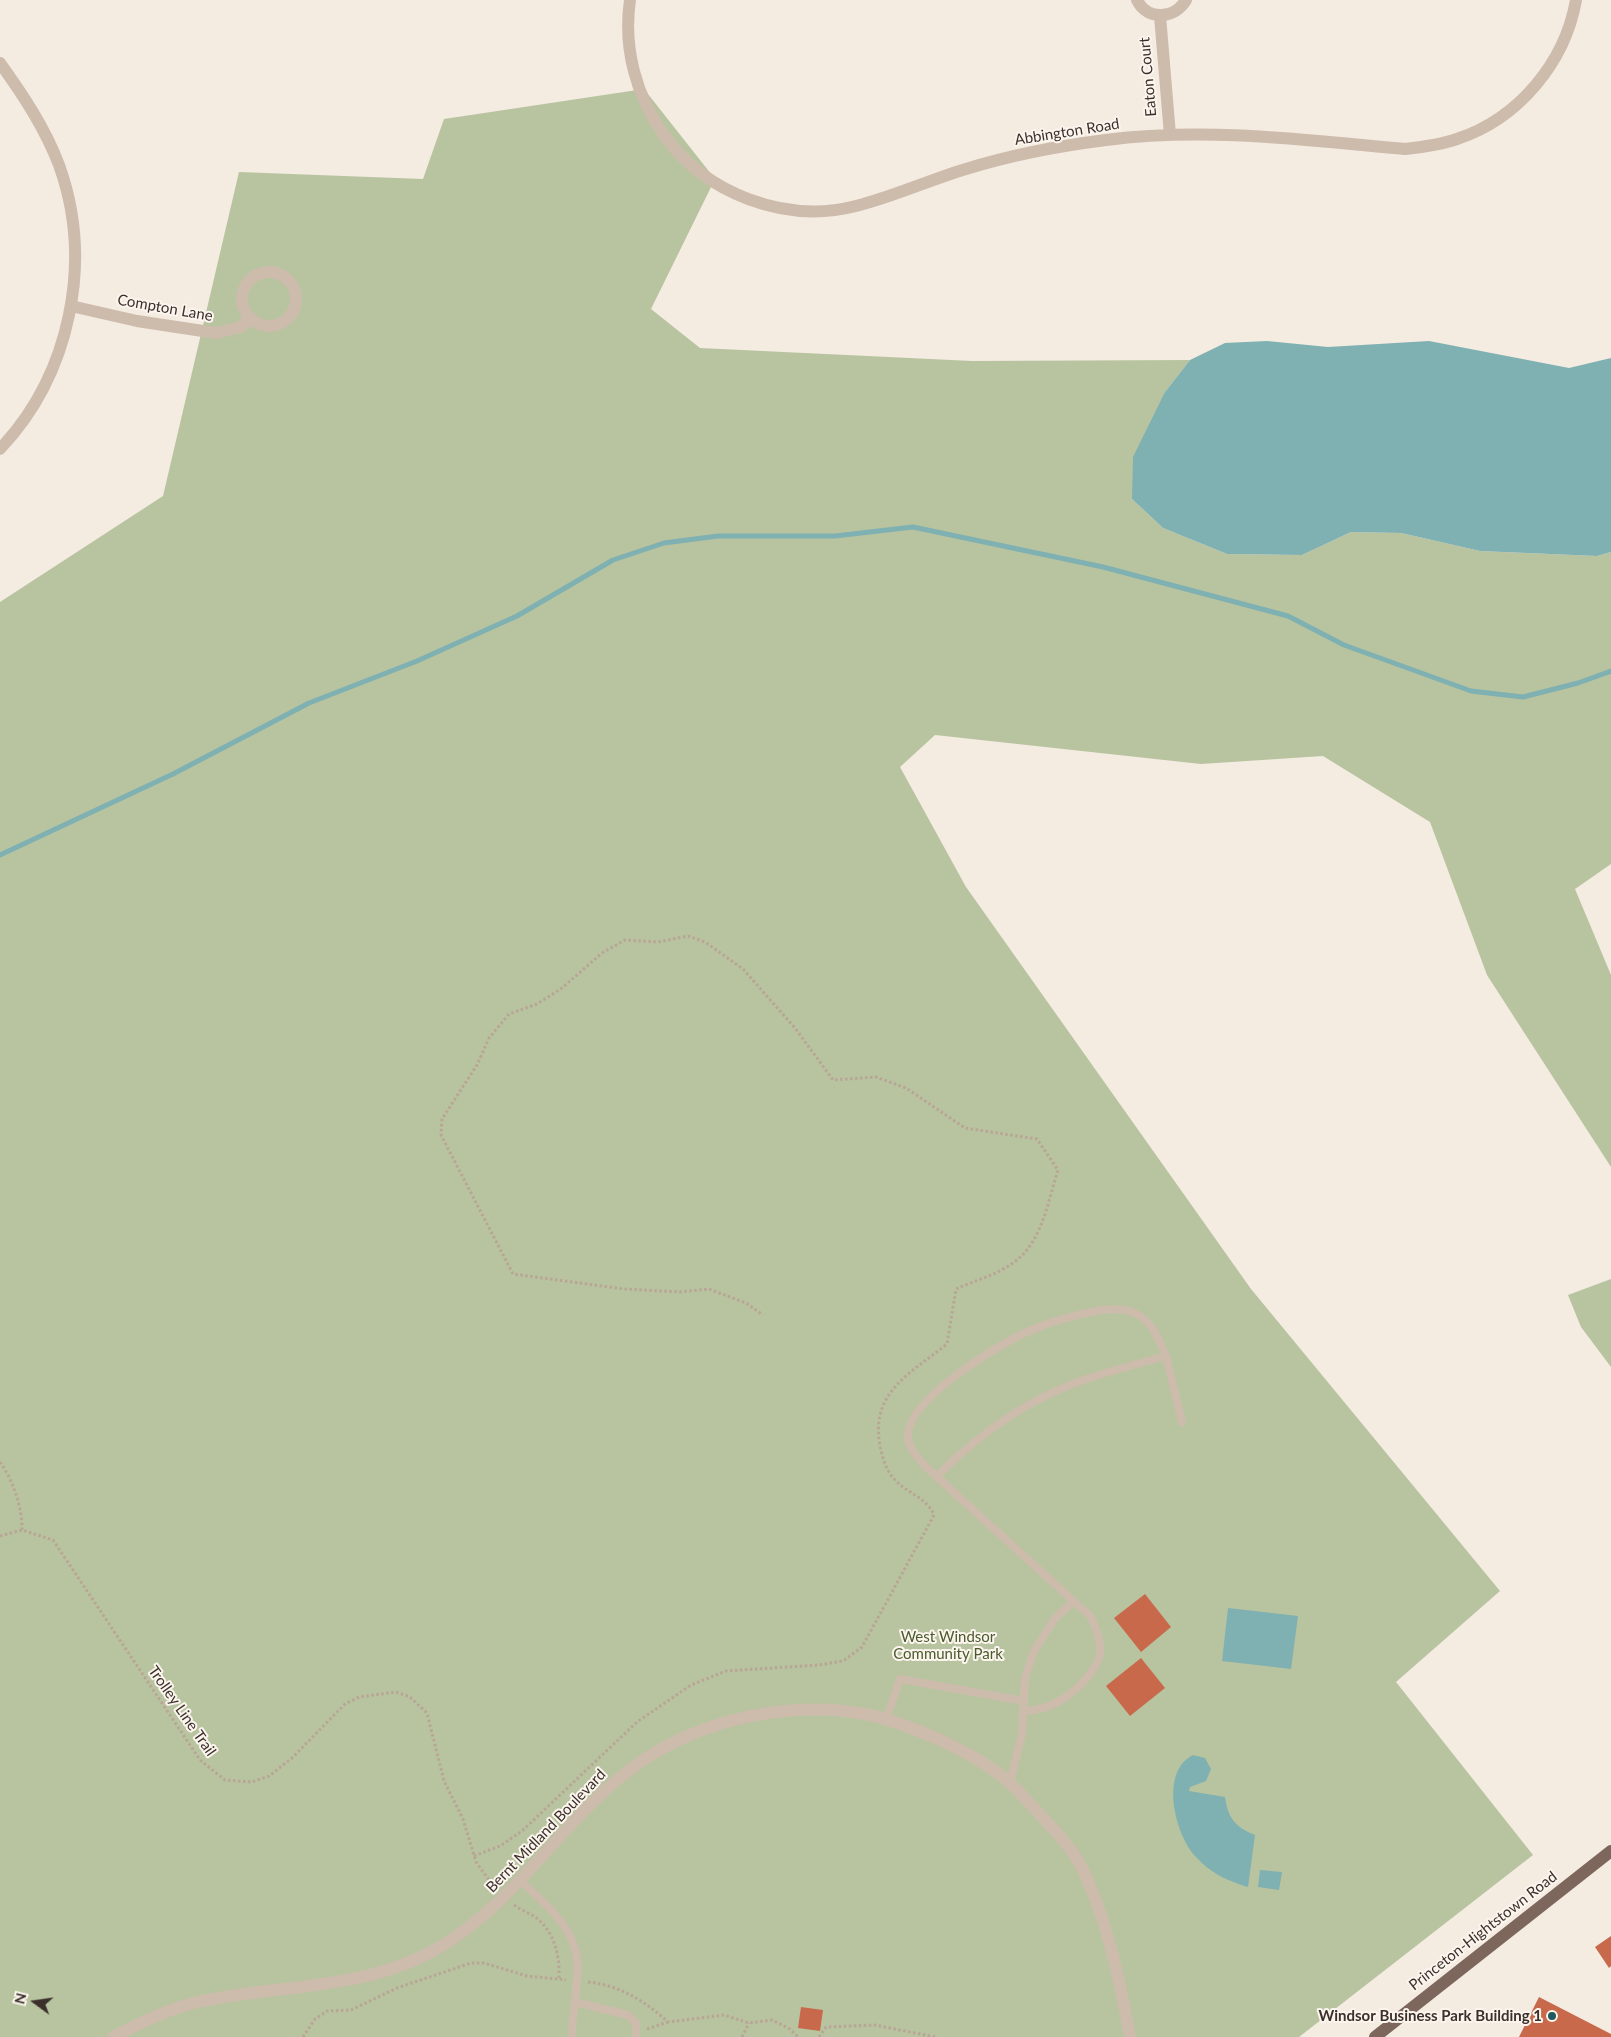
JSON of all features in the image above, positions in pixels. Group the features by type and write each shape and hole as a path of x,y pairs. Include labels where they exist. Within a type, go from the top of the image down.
{"main road":[{"name":"Princeton-Hightstown Road","path":"1375,2037 1611,1851"}],"street":[{"name":"Abbington Road","path":"630,0 628,42 634,71 643,99 656,124 671,145 694,168 718,185 744,198 768,206 800,211 830,210 855,206 997,160 1048,149 1107,140 1170,135 1238,134 1405,149 1430,146 1458,139 1484,127 1511,110 1532,90 1549,68 1563,43 1576,0"},
{"name":"Eaton Court","path":"1137,0 1146,11 1160,16 1176,11 1186,0"},
{"name":"Eaton Court","path":"1160,16 1170,135"},
{"path":"0,63 33,111 59,166 70,203 74,237 75,272 71,306 62,344 48,380 31,410 0,449"},
{"path":"268,272 278,273 288,280 295,291 296,303 292,314 285,321 269,326 258,324 250,318 242,304 242,295 245,286 254,276 268,272"},
{"name":"Compton Lane","path":"71,306 137,321 216,333 241,327 250,318"},
{"name":"Bernt Midland Boulevard","path":"113,2037 154,2016 198,2002 315,1986 392,1970 438,1948 505,1898 604,1790 645,1758 722,1722 772,1713 822,1710 871,1715 916,1730 968,1753 1010,1783 1057,1832 1081,1867 1118,1970 1130,2037"}],"lane":[{"path":"1023,1712 1050,1706 1071,1693 1089,1674 1099,1657 1098,1634 1092,1617 1073,1602 937,1476 909,1446 908,1432 914,1414 938,1390 982,1356 1030,1331 1094,1311 1129,1311 1152,1325 1166,1356 1182,1422"},
{"path":"937,1476 964,1449 1040,1399 1088,1378 1166,1356"},
{"path":"1010,1783 1022,1734 1025,1678 1034,1651 1055,1618 1073,1602"},
{"path":"886,1720 900,1679 1024,1701"},
{"path":"520,1881 545,1903 567,1930 578,1958 572,2037"},
{"path":"575,2002 628,2015 636,2024 636,2034"}],"path":[{"path":"474,1856 500,1846 522,1831 637,1722 691,1685 726,1671 819,1665 843,1661 862,1647 934,1515 930,1506 894,1479 883,1459 878,1432 880,1408 895,1386 947,1344 956,1289 1009,1266 1024,1254 1037,1236 1058,1170 1037,1139 965,1128 906,1088 876,1077 833,1080 795,1028 742,969 705,942 688,936 658,942 625,940 602,953 562,988 537,1004 509,1014 489,1038 477,1065 442,1119 441,1135 513,1274 624,1290 680,1292 709,1289 746,1303 763,1315"},
{"path":"0,1462 8,1473 22,1513 22,1530 0,1536"},
{"name":"Trolley Line Trail","path":"22,1530 52,1540 200,1760 225,1780 252,1782 269,1776 292,1758 346,1704 359,1697 396,1692 410,1697 427,1713 444,1781 463,1819 474,1856 491,1885 518,1908 540,1921 552,1939 560,1961 559,1979"},
{"path":"303,2037 315,2018 327,2012 351,2010 397,1988 471,1964 484,1963 527,1976 608,1984 650,2005 668,2022"},
{"path":"636,2034 668,2022 724,2015 749,2023 772,2020 790,2029 798,2037"},
{"path":"742,2037 749,2023"},
{"path":"819,2037 826,2028 875,2025 935,2037"}],"green space":[{"name":"West Windsor Community Park","path":"644,89 715,179 651,309 700,348 972,361 1190,360 1165,392 1132,499 1163,528 1227,554 1302,555 1351,532 1401,533 1480,551 1597,556 1611,552 1611,864 1575,889 1611,975 1611,1167 1487,975 1430,822 1323,756 1201,764 935,735 900,767 966,887 1251,1289 1500,1591 1396,1682 1533,1855 1299,2037 0,2037 0,602 163,496 239,172 423,179 444,119"},
{"path":"1611,1279 1611,1367 1581,1327 1568,1295"}],"water":[{"path":"1267,341 1328,347 1429,341 1569,368 1611,358 1611,552 1597,556 1480,551 1401,533 1351,532 1302,555 1227,554 1163,528 1132,499 1133,457 1165,392 1190,360 1225,343"},
{"path":"1228,1608 1298,1616 1291,1669 1222,1661"},
{"path":"1193,1755 1205,1758 1211,1769 1206,1781 1190,1787 1189,1791 1225,1797 1228,1811 1234,1821 1242,1829 1255,1835 1248,1887 1226,1879 1208,1868 1188,1847 1182,1834 1177,1820 1173,1789 1176,1775 1183,1763"},
{"path":"1260,1870 1282,1872 1279,1890 1258,1887"}],"building":[{"path":"1145,1594 1171,1627 1141,1652 1114,1618"},
{"path":"1141,1658 1165,1688 1130,1716 1106,1686"},
{"path":"1611,1936 1611,1966 1609,1968 1595,1947"},
{"name":"Windsor Business Park Building 1","path":"1539,1997 1611,2034 1611,2037 1519,2037"},
{"path":"801,2007 823,2010 820,2031 798,2028"}],"waterway":[{"path":"0,855 173,774 309,703 417,661 517,616 613,560 664,543 718,536 835,536 913,527 1103,567 1288,616 1344,645 1471,691 1523,697 1578,683 1611,671"}],"place":[{"name":"Windsor Business Park Building 1","path":"1552,2016"}]}
